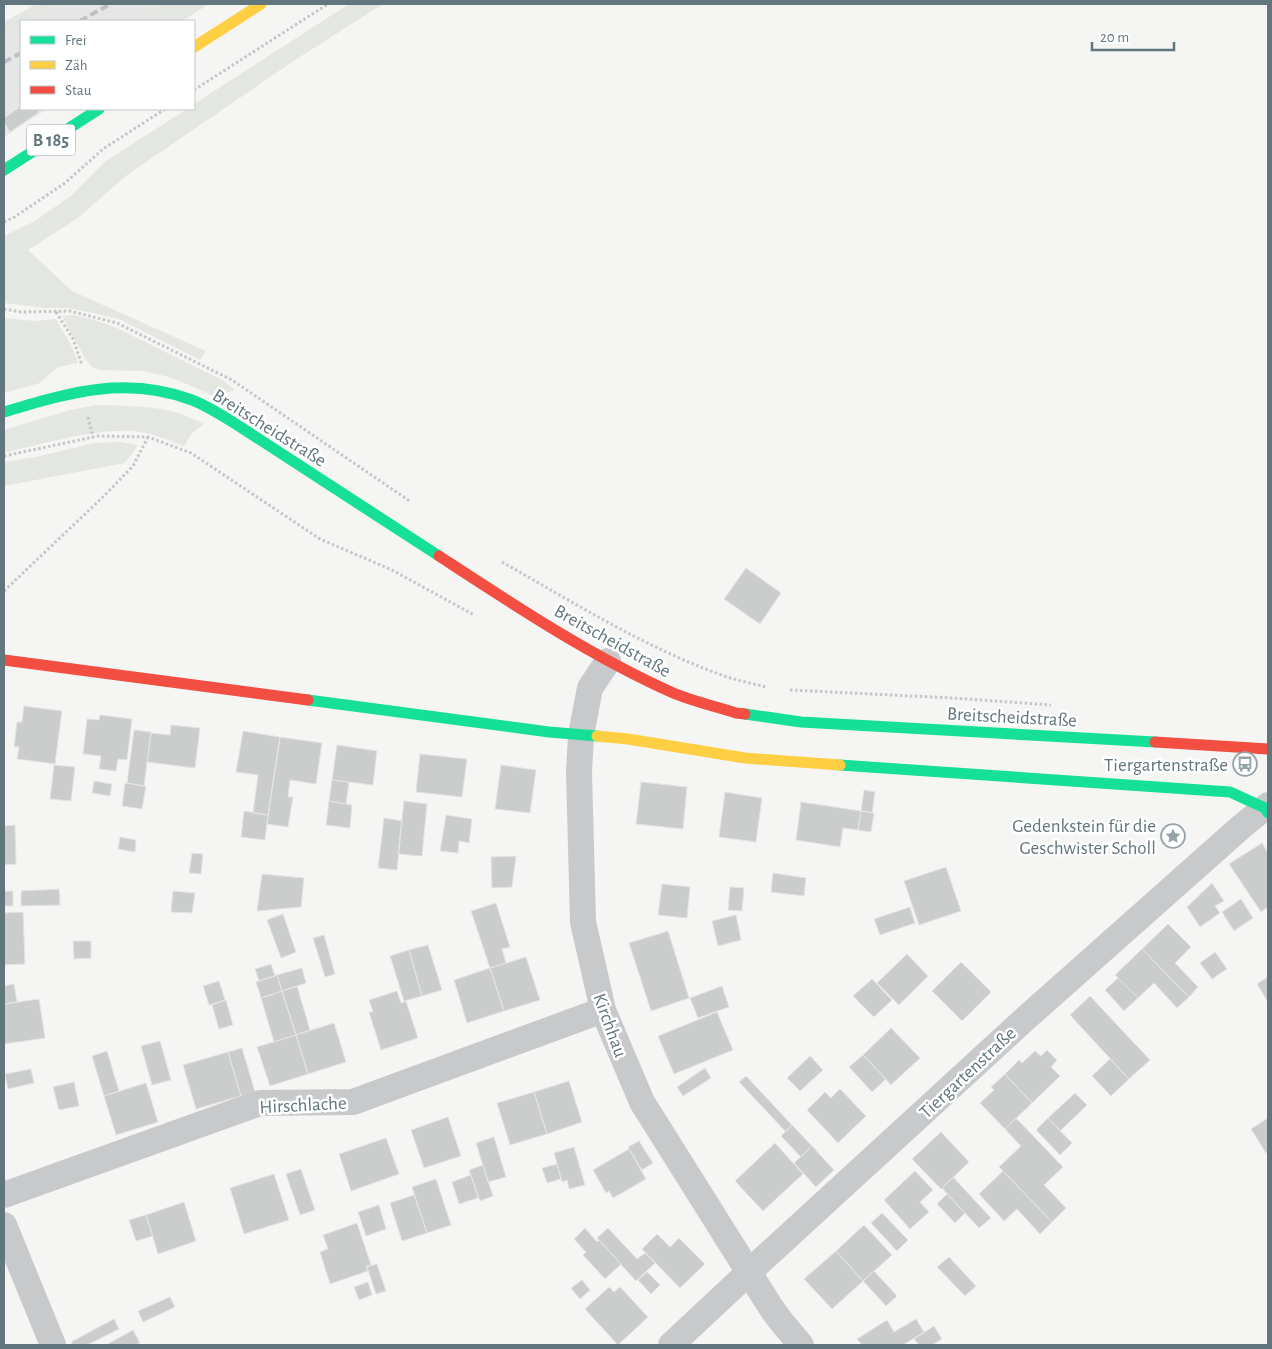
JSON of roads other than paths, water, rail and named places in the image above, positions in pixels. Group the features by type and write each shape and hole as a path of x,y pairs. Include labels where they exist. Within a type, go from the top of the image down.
{"street":[{"path":"195,46 261,4"},
{"name":"B 185","path":"4,170 97,110"},
{"name":"Breitscheidstraße","path":"4,412 59,396 109,388 138,388 166,392 192,400 220,414 502,598 608,661 674,693 736,714 801,722 1076,736 1268,749"},
{"path":"4,660 549,732 628,739 745,758 1230,792 1267,809"},
{"name":"Kirchhau","path":"608,661 590,688 581,735 579,774 583,922 602,1010 642,1102 780,1320 801,1345"},
{"name":"Tiergartenstraße","path":"671,1345 1018,1024 1267,809"},
{"name":"Hirschlache","path":"4,1195 260,1103 353,1102 602,1010"},
{"path":"4,1225 53,1345"}],"railway":[{"path":"82,20 110,4"},
{"path":"4,62 20,54"}],"place":[{"name":"Tiergartenstraße","path":"1245,764"},
{"name":"Gedenkstein für die Geschwister Scholl","path":"1173,836"}]}
